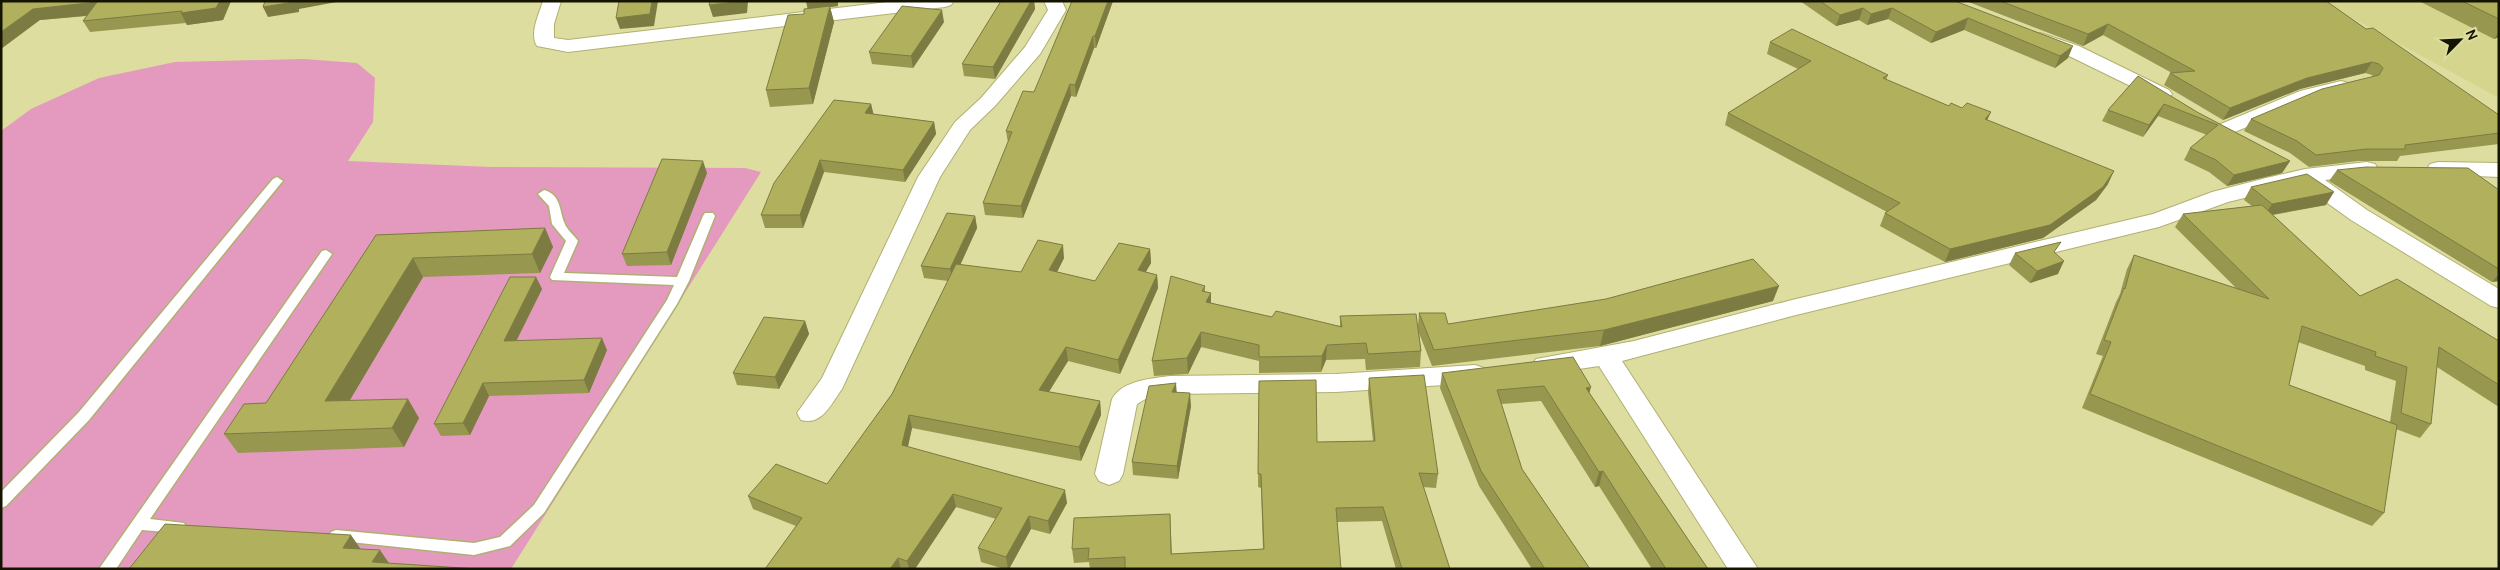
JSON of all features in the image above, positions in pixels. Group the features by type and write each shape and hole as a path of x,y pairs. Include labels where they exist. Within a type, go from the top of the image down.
{"street":[{"path":"552,1 545,24 544,42 568,46 945,1"},
{"path":"810,413 833,382 929,177 962,126 988,102 1033,50 1057,10 1053,1"},
{"path":"2022,32 2072,50 2152,88 2176,103"},
{"path":"2245,140 2215,126 2307,95 2355,83"},
{"path":"2280,160 2359,215 2499,300"},
{"path":"1522,368 1605,356 1792,308 2160,220 2220,197 2305,176 2358,170 2402,168 2499,170"},
{"path":"1605,356 1744,569"},
{"path":"1109,474 1125,399 1143,389 1170,385 1214,383 1336,382 1494,371"}],"lane":[{"path":"1,502 84,416 277,181"},
{"path":"544,194 554,206 558,224 572,241 556,277 683,281"},
{"path":"318,535 474,549 506,542 539,509 673,301 709,216"},
{"path":"107,569 326,254"},
{"path":"139,524 198,528"}],"shaded area":[{"path":"2321,1 2499,1 2499,98"},
{"path":"304,59 357,63 375,78 373,122 348,161 492,167 745,168 761,172 511,569 1,569 1,131 31,109 99,78 175,62"}],"building":[{"path":"1,1 220,1 216,8 181,13 182,11 83,21 97,2 33,9 1,32"},
{"path":"265,1 294,1 294,2 263,7"},
{"path":"619,1 652,1 650,14 616,18"},
{"path":"710,1 744,1 709,5"},
{"path":"1001,1 1031,1 993,67 962,64"},
{"path":"1072,1 1108,1 1075,85 1070,84 1021,206 983,203 1012,132 1006,131 1023,91 1034,92"},
{"path":"1820,1 1955,1 2073,46 2060,56 1968,18 1936,32 1892,8 1871,14 1863,8 1840,15"},
{"path":"2000,1 2326,1 2366,29 2373,28 2499,115 2499,133 2405,145 2405,149 2366,149 2316,155 2297,141 2251,119 2322,89 2379,75 2383,68 2379,64 2372,62 2307,78 2230,108 2170,73 2195,71 2108,24 2088,34"},
{"path":"2462,1 2499,1 2499,19"},
{"path":"830,6 809,88 766,90 788,15 804,14 804,9"},
{"path":"902,6 942,10 911,56 869,52"},
{"path":"1792,29 1888,75 1883,78 1949,106 1951,103 1962,108 1967,103 1991,112 1985,119 2114,171 2103,187 2050,225 1950,249 1885,213 1900,203 1728,113 1811,61 1770,42"},
{"path":"2138,76 2197,112 2290,161 2234,175 2216,160 2190,148 2218,125 2164,104 2149,125 2108,110"},
{"path":"834,100 871,104 865,113 934,122 903,170 820,160 800,215 761,215 774,183"},
{"path":"662,159 703,161 667,252 622,254"},
{"path":"2366,167 2468,168 2499,190 2499,269 2337,170"},
{"path":"2307,174 2334,192 2272,204 2251,187"},
{"path":"2262,205 2360,296 2397,279 2499,341 2499,385 2439,347 2431,424 2401,413 2407,367 2375,356 2376,352 2302,326 2289,385 2397,425 2384,513 2090,394 2111,342 2104,340 2125,289 2134,255 2269,299 2183,214"},
{"path":"947,213 975,216 950,269 921,266"},
{"path":"545,228 532,254 413,258 325,401 408,399 392,428 224,434 244,404 266,403 376,235"},
{"path":"1038,240 1063,245 1049,270 1095,281 1119,243 1150,249 1138,270 1157,275 1118,360 1066,347 1039,390 1100,401 1079,447 909,415 902,445 1065,490 1048,521 1029,516 1006,557 978,548 1002,508 953,494 907,561 898,558 890,569 765,569 802,518 748,496 776,464 827,484 892,394 956,264 1021,272"},
{"path":"2061,242 2054,252 2064,261 2037,271 2015,253"},
{"path":"1753,259 1779,286 1604,330 1434,350 1419,313 1445,313 1448,324 1606,299"},
{"path":"1171,276 1205,286 1202,291 1211,293 1206,302 1272,317 1276,311 1342,327 1340,316 1416,314 1421,351 1368,354 1366,343 1327,345 1322,356 1259,357 1259,345 1201,332 1187,358 1152,361"},
{"path":"510,277 536,277 504,341 602,338 584,380 483,383 463,423 434,424"},
{"path":"764,317 805,321 775,377 733,373"},
{"path":"1573,357 1591,387 1586,388 1708,569 1666,569 1603,471 1599,472 1544,386 1497,390 1522,469 1590,569 1545,569 1481,471 1442,373"},
{"path":"1424,375 1438,474 1419,473 1450,569 1402,569 1383,507 1336,508 1341,569 1125,569 1125,557 1088,559 1089,548 1072,549 1074,518 1170,514 1171,554 1264,549 1261,474 1258,474 1259,381 1316,380 1317,442 1375,441 1369,378"},
{"path":"1176,383 1172,392 1190,393 1177,466 1132,462 1149,386"},
{"path":"165,524 351,535 343,548 380,550 372,562 477,569 129,569"}]}
